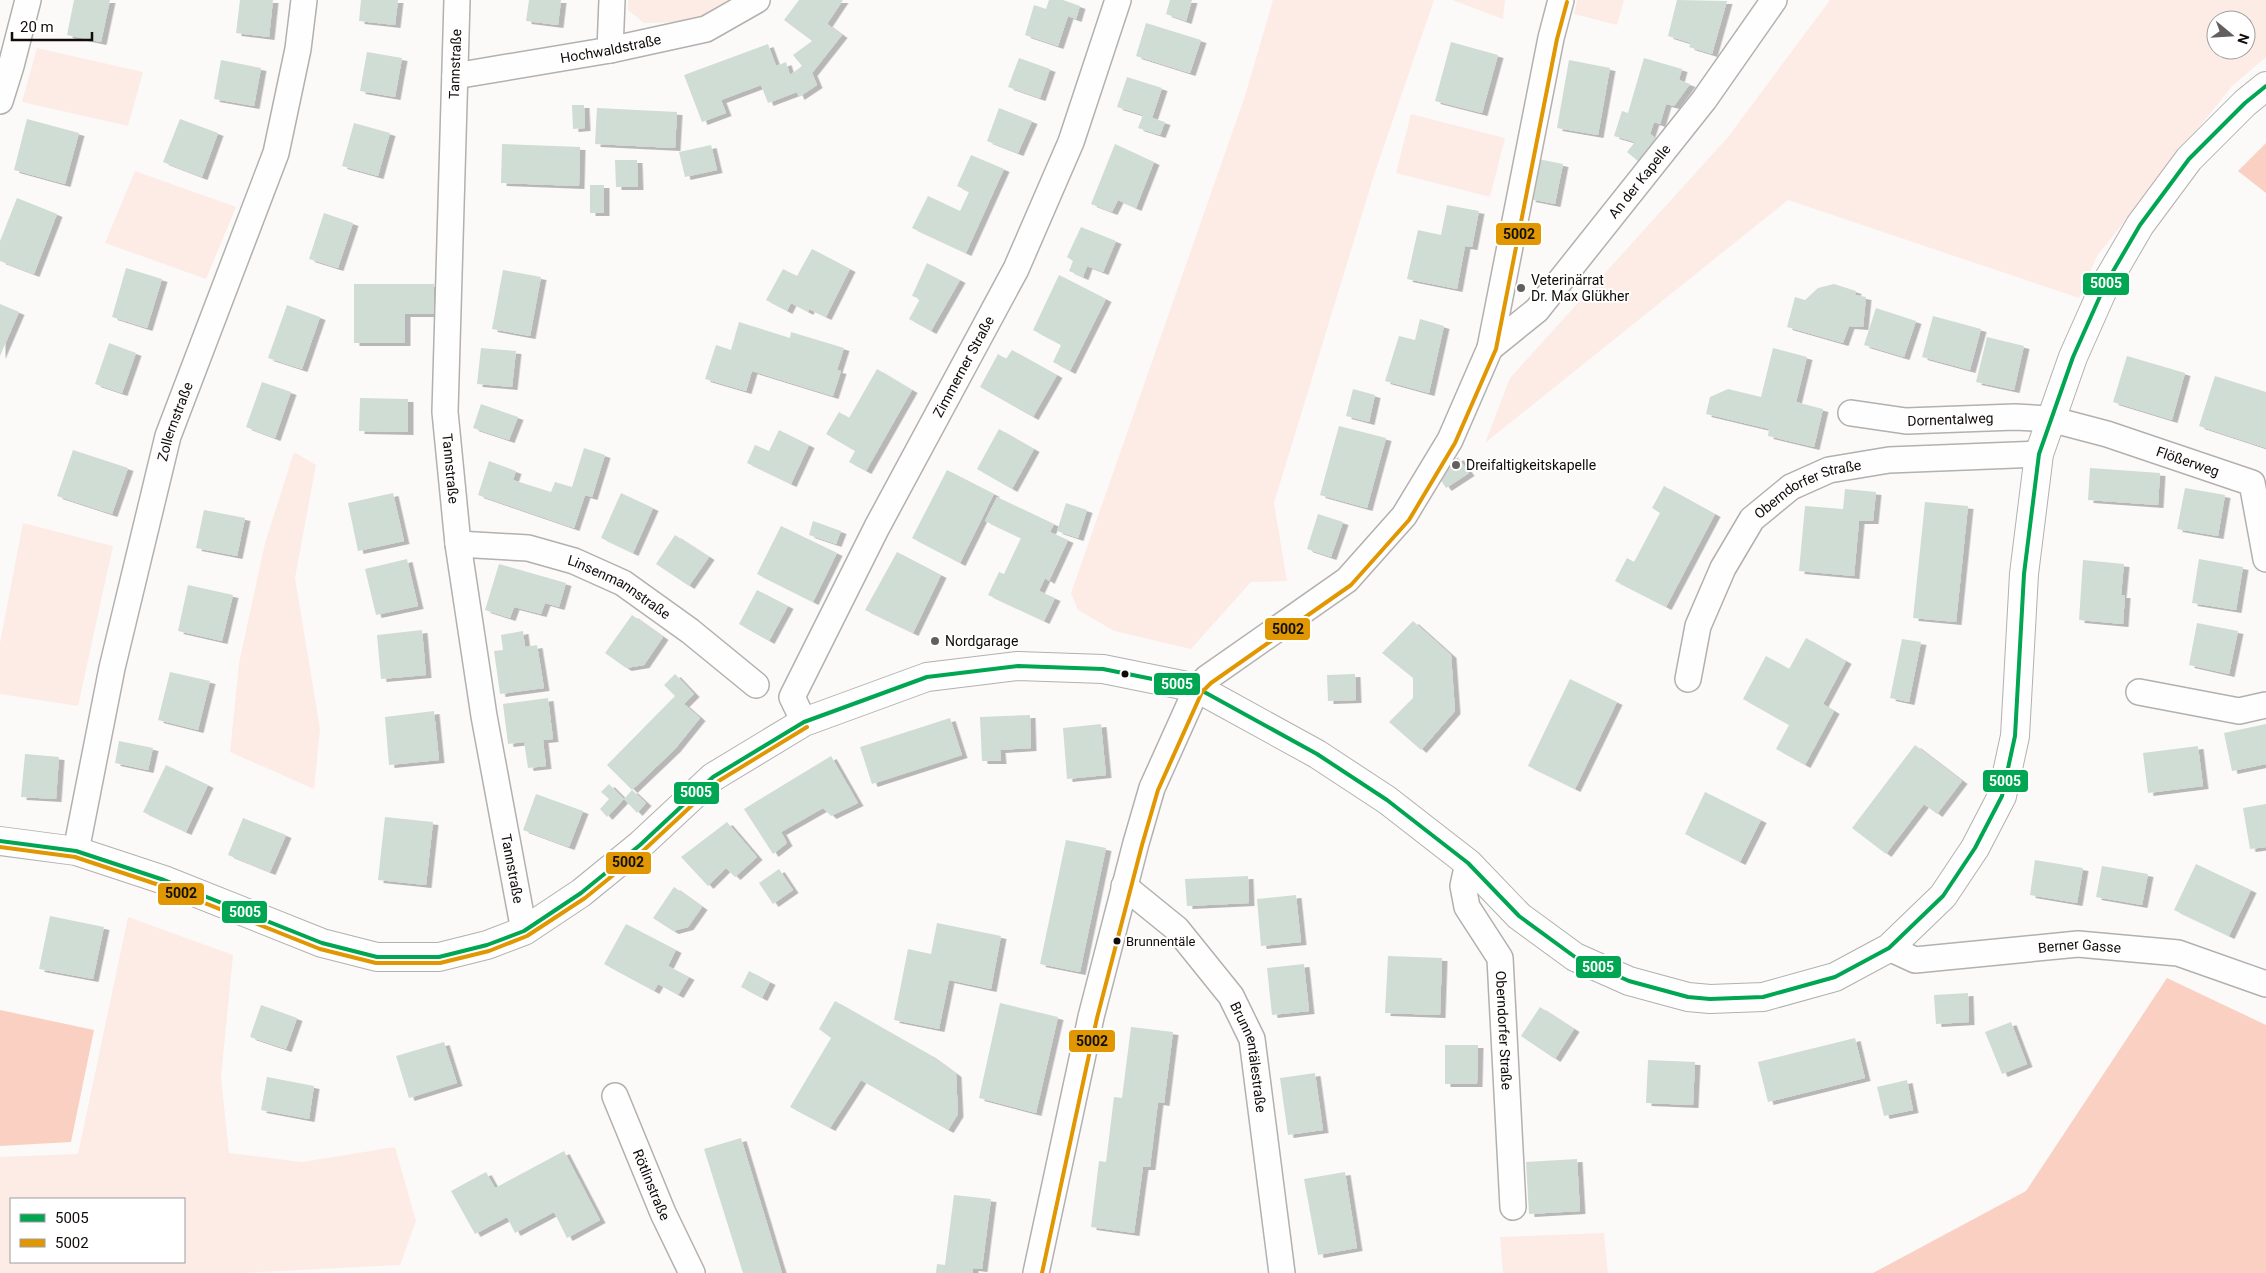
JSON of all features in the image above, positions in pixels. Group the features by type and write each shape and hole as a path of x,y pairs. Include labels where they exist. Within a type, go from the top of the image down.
{"street":[{"path":"0,101 28,0"},
{"name":"Zollernstraße","path":"76,851 112,668 168,436 276,153 298,49 304,0"},
{"name":"Tannstraße","path":"457,0 445,412 458,544 484,716 524,931"},
{"path":"610,50 612,0"},
{"name":"Hochwaldstraße","path":"455,76 610,50 706,29 757,0"},
{"name":"Zimmerner Straße","path":"804,722 792,697 877,527 1016,269 1071,142 1118,0"},
{"path":"1036,1273 1091,1017 1124,886 1152,788 1197,688 1207,678 1347,580 1404,516 1450,440 1490,348 1551,38 1561,0"},
{"name":"An der Kapelle","path":"1490,348 1536,310 1704,100 1774,0"},
{"path":"0,841 76,851 164,880 322,944 377,957 439,957 487,945 524,931 581,893 640,845 713,777 804,722 927,677 1018,666 1103,669 1197,688 1317,754 1380,794 1468,863 1519,916 1575,957 1630,982 1688,997 1710,999 1764,996 1835,977 1889,948 1943,896 1975,848 2002,796 2014,736 2024,574 2038,454 2073,357 2105,285 2140,225 2189,159 2244,103 2266,86"},
{"name":"Dornentalweg","path":"1851,413 1906,421 2016,417 2050,420"},
{"name":"Flößerweg","path":"2050,420 2107,434 2252,484 2266,559"},
{"name":"Oberndorfer Straße","path":"1688,679 1698,626 1723,568 1752,519 1791,487 1829,470 1889,460 2038,454"},
{"name":"Linsenmannstraße","path":"458,544 528,548 574,561 623,583 690,631 756,685"},
{"path":"2139,692 2239,711 2266,704"},
{"name":"Oberndorfer Straße","path":"1468,863 1463,886 1467,907 1500,958 1514,1208"},
{"name":"Brunnentälestraße","path":"1124,886 1178,929 1231,996 1252,1039 1282,1273"},
{"name":"Berner Gasse","path":"1889,948 1915,960 2078,944 2178,953 2266,984"},
{"name":"Rötlinstraße","path":"615,1096 663,1212 692,1273"}],"shaded area":[{"path":"628,0 735,0 703,17 680,21 644,23 628,10"},
{"path":"1273,0 1434,0 1374,175 1274,503 1287,581 1251,582 1191,649 1114,631 1078,610 1071,593 1245,96"},
{"path":"1452,0 1505,0 1503,19"},
{"path":"1577,0 1624,0 1617,25 1574,14"},
{"path":"1830,0 2266,0 2266,57 2232,86 2097,256 2079,298 1788,200 1485,443 1510,378 1728,137"},
{"path":"37,48 143,72 128,126 22,102"},
{"path":"1411,114 1505,138 1490,197 1396,173"},
{"path":"2266,143 2266,193 2238,171"},
{"path":"135,171 236,207 206,279 105,243"},
{"path":"294,452 316,465 295,578 320,729 314,789 230,752 239,663 265,543"},
{"path":"23,523 113,546 78,706 0,694 0,643"},
{"path":"128,917 233,955 221,1078 229,1153 302,1162 395,1147 416,1221 400,1265 240,1273 0,1273 0,1157 78,1154"},
{"path":"2167,978 2266,1025 2266,1273 1873,1273 2026,1191"},
{"path":"0,1010 94,1030 71,1142 0,1146"},
{"path":"1604,1233 1608,1273 1503,1273 1500,1237"}],"building":[{"path":"74,0 110,0 101,42 67,35"},
{"path":"240,0 273,0 269,37 236,33"},
{"path":"361,0 398,0 395,25 359,21"},
{"path":"529,0 561,0 558,25 526,21"},
{"path":"799,0 843,0 827,24 842,35 812,73 817,85 799,97 797,92 768,103 761,85 721,100 726,113 702,122 684,75 768,44 776,66 786,62 790,75 802,66 793,55 812,41 784,20"},
{"path":"1049,0 1063,0 1080,6 1076,19 1068,16 1058,46 1025,35 1034,5 1046,9"},
{"path":"1170,0 1192,0 1186,21 1166,14"},
{"path":"1677,0 1727,1 1712,54 1689,47 1691,43 1668,36"},
{"path":"1146,23 1201,40 1190,73 1136,56"},
{"path":"1451,42 1498,55 1482,113 1435,101"},
{"path":"367,52 402,58 395,97 360,91"},
{"path":"1019,58 1050,69 1040,98 1008,87"},
{"path":"1644,58 1682,69 1679,80 1690,84 1674,106 1666,104 1660,124 1654,122 1650,134 1657,139 1639,162 1627,152 1635,142 1614,136 1622,111 1628,113"},
{"path":"221,60 261,68 254,106 214,99"},
{"path":"1569,60 1610,68 1598,135 1557,128"},
{"path":"1127,77 1162,88 1152,118 1165,122 1160,135 1138,128 1143,115 1117,107"},
{"path":"572,105 584,105 585,128 573,129"},
{"path":"597,108 677,112 675,148 595,144"},
{"path":"999,108 1032,121 1018,153 987,141"},
{"path":"27,119 79,133 65,184 14,170"},
{"path":"180,119 218,133 202,177 163,162"},
{"path":"354,123 390,133 378,176 342,166"},
{"path":"502,144 580,147 579,186 501,183"},
{"path":"1115,144 1154,162 1136,208 1118,200 1112,212 1091,204"},
{"path":"711,145 717,170 685,177 679,152"},
{"path":"971,155 1004,169 966,253 912,228 928,196 960,211 969,192 957,186"},
{"path":"1538,159 1563,164 1555,204 1530,199"},
{"path":"615,160 637,160 638,187 616,187"},
{"path":"590,185 604,185 604,213 590,213"},
{"path":"17,198 57,214 34,274 0,261 0,241"},
{"path":"1447,205 1479,211 1472,247 1465,246 1457,289 1407,279 1418,230 1441,235"},
{"path":"324,213 353,223 338,268 309,259"},
{"path":"1081,227 1116,241 1103,272 1087,266 1083,277 1069,271 1073,261 1067,257"},
{"path":"812,249 850,269 826,317 809,309 808,312 791,303 787,311 766,300 783,269 797,276"},
{"path":"927,263 960,280 931,331 909,319 920,299 912,296"},
{"path":"126,268 162,279 147,328 112,317"},
{"path":"503,270 541,277 530,336 492,329"},
{"path":"1059,275 1106,299 1070,371 1053,362 1061,345 1033,330"},
{"path":"354,284 434,284 434,314 405,314 405,343 354,343"},
{"path":"1834,284 1856,291 1855,295 1866,297 1863,327 1849,326 1843,343 1787,327 1795,297 1805,300 1818,288"},
{"path":"0,304 19,312 0,356"},
{"path":"287,305 320,317 302,369 268,358"},
{"path":"1876,308 1916,321 1904,357 1864,345"},
{"path":"1933,316 1981,329 1970,370 1922,357"},
{"path":"1420,319 1444,326 1429,393 1385,381 1399,336 1415,340"},
{"path":"739,322 790,338 791,332 844,348 837,370 841,371 833,396 752,371 746,391 705,379 716,345 731,350"},
{"path":"1987,337 2024,346 2014,390 1976,382"},
{"path":"109,343 136,353 122,393 95,384"},
{"path":"481,348 516,351 512,387 477,384"},
{"path":"1773,348 1807,357 1796,402 1823,409 1814,447 1768,436 1769,429 1706,414 1710,397 1728,389 1761,397"},
{"path":"1012,350 1057,375 1033,417 980,387 998,354 1006,359"},
{"path":"2127,356 2185,373 2172,420 2113,402"},
{"path":"877,369 912,390 866,471 849,462 855,451 826,434 839,412 849,418"},
{"path":"2215,376 2266,392 2266,448 2199,426"},
{"path":"262,382 291,392 275,438 246,427"},
{"path":"1353,389 1375,395 1369,422 1346,416"},
{"path":"360,398 408,399 408,432 359,431"},
{"path":"481,404 518,417 509,440 473,428"},
{"path":"1339,426 1386,438 1367,508 1320,495"},
{"path":"999,429 1034,449 1012,489 977,469"},
{"path":"779,430 809,445 791,484 747,463 755,445 769,451"},
{"path":"584,448 605,455 592,497 585,495 574,528 478,495 489,461 516,471 513,480 551,492 555,482 572,487"},
{"path":"73,450 128,468 112,514 57,496"},
{"name":"Dreifaltigkeitskapelle","path":"1458,457 1469,473 1446,488 1436,473"},
{"path":"2090,468 2160,473 2158,505 2088,500"},
{"path":"947,470 994,494 960,563 912,538"},
{"path":"1664,486 1715,514 1666,607 1615,581 1627,558 1634,562 1660,513 1652,508"},
{"path":"2185,488 2225,495 2218,536 2177,529"},
{"path":"1845,489 1876,492 1873,521 1859,521 1854,576 1799,571 1805,506 1843,509"},
{"path":"393,493 404,541 358,551 348,503"},
{"path":"621,493 653,508 633,553 601,538"},
{"path":"997,497 1054,524 1050,532 1068,540 1049,581 1045,578 1039,591 1055,598 1044,621 988,595 999,572 1004,574 1021,538 985,521"},
{"path":"1925,502 1968,506 1956,622 1913,618"},
{"path":"1066,503 1087,510 1078,538 1057,531"},
{"path":"204,510 245,518 237,556 196,548"},
{"path":"1318,514 1343,522 1331,557 1307,549"},
{"path":"813,521 841,531 836,544 809,535"},
{"path":"781,526 837,553 813,602 757,574"},
{"path":"675,535 709,557 689,586 656,564"},
{"path":"897,552 941,575 913,633 865,610"},
{"path":"407,559 418,606 376,615 365,569"},
{"path":"2199,559 2243,567 2236,610 2192,603"},
{"path":"2083,560 2124,564 2121,595 2125,595 2123,624 2079,620"},
{"path":"499,564 566,583 559,607 545,603 541,614 514,607 510,618 485,610"},
{"path":"188,585 233,595 222,641 178,631"},
{"path":"757,590 788,606 769,641 739,624"},
{"path":"632,615 663,637 644,665 626,668 605,653"},
{"path":"1413,621 1451,655 1455,711 1421,750 1389,722 1413,698 1413,678 1382,653"},
{"path":"2197,623 2238,631 2229,674 2189,665"},
{"path":"422,630 426,675 381,679 377,635"},
{"path":"523,631 525,647 537,645 544,688 500,694 494,651 503,650 501,635"},
{"path":"1806,638 1846,661 1823,704 1834,711 1805,765 1776,749 1789,725 1743,699 1766,656 1789,669"},
{"path":"1902,639 1921,642 1909,702 1890,698"},
{"path":"170,672 210,681 198,730 158,720"},
{"path":"675,674 694,694 684,704 700,718 675,749 632,790 607,765 675,696 664,685"},
{"path":"1355,674 1356,700 1328,701 1327,675"},
{"path":"1570,679 1617,702 1575,789 1528,766"},
{"path":"548,698 553,739 543,740 546,766 528,768 524,742 508,744 503,704"},
{"path":"434,711 439,760 389,765 385,717"},
{"path":"1030,715 1031,748 1000,750 1001,761 982,761 980,717"},
{"path":"950,718 962,755 872,784 860,747"},
{"path":"1101,724 1106,775 1067,779 1063,728"},
{"path":"2266,724 2266,764 2232,771 2224,733"},
{"path":"119,741 153,748 148,770 115,763"},
{"path":"1915,745 1962,781 1937,814 1924,804 1886,854 1852,828"},
{"path":"2198,746 2203,786 2148,793 2143,753"},
{"path":"25,754 59,757 56,799 21,797"},
{"path":"831,756 858,803 831,816 823,808 781,832 787,843 773,854 744,809"},
{"path":"166,765 208,785 186,832 143,812"},
{"path":"609,784 624,799 607,817 600,809 609,799 601,792"},
{"path":"632,790 646,803 637,813 624,799"},
{"path":"1705,792 1761,820 1740,862 1685,834"},
{"path":"536,794 583,811 569,847 523,830"},
{"path":"2266,804 2266,847 2250,849 2243,808"},
{"path":"385,817 433,822 426,885 378,880"},
{"path":"243,818 286,835 270,872 228,855"},
{"path":"727,822 757,857 735,877 726,868 708,886 681,857"},
{"path":"1066,840 1106,848 1080,972 1040,964"},
{"path":"2035,860 2083,868 2077,903 2030,895"},
{"path":"2196,864 2251,890 2229,936 2174,910"},
{"path":"2102,866 2148,874 2142,905 2096,897"},
{"path":"779,869 793,890 773,904 759,883"},
{"path":"1248,876 1249,903 1187,906 1185,879"},
{"path":"674,887 702,907 688,927 673,931 653,918"},
{"path":"1296,895 1301,942 1261,946 1257,899"},
{"path":"50,916 104,927 93,979 39,969"},
{"path":"937,923 1001,936 991,989 949,980 939,1029 894,1020 908,949 931,954"},
{"path":"626,924 676,950 668,966 689,977 678,995 658,984 654,991 604,964"},
{"path":"1388,956 1442,958 1440,1015 1385,1013"},
{"path":"1304,964 1309,1011 1272,1015 1267,968"},
{"path":"749,971 770,982 762,998 741,987"},
{"path":"1968,993 1969,1022 1936,1024 1934,995"},
{"path":"835,1001 930,1055 956,1074 958,1114 948,1130 861,1080 830,1128 790,1107 831,1038 819,1029"},
{"path":"1000,1003 1058,1017 1036,1113 979,1098"},
{"path":"261,1005 297,1018 286,1049 250,1037"},
{"path":"1540,1007 1574,1029 1555,1059 1521,1036"},
{"path":"2011,1022 2027,1064 2002,1074 1985,1032"},
{"path":"1131,1027 1173,1032 1164,1103 1158,1102 1150,1167 1143,1167 1134,1233 1091,1227 1099,1161 1106,1162 1114,1097 1122,1098"},
{"path":"1855,1038 1865,1078 1768,1102 1758,1062"},
{"path":"444,1042 457,1083 409,1098 396,1056"},
{"path":"1445,1045 1478,1045 1477,1084 1445,1084"},
{"path":"1648,1060 1695,1062 1693,1105 1646,1103"},
{"path":"1315,1073 1323,1130 1288,1135 1280,1078"},
{"path":"267,1077 314,1086 309,1119 261,1110"},
{"path":"1907,1080 1913,1110 1884,1116 1877,1087"},
{"path":"741,1138 782,1273 743,1273 704,1149"},
{"path":"564,1151 600,1220 567,1238 554,1212 515,1233 507,1217 475,1234 451,1191 486,1172 495,1188"},
{"path":"1577,1159 1580,1211 1529,1214 1526,1162"},
{"path":"1345,1172 1357,1248 1318,1255 1304,1179"},
{"path":"954,1195 991,1199 982,1269 973,1268 973,1273 936,1273 937,1264 945,1265"}],"transit line":[{"name":"5002","path":"1042,1273 1097,1018 1158,790 1202,692 1211,683 1351,585 1409,520 1455,443 1496,349 1557,39 1567,2"},
{"name":"5005","path":"0,841 76,851 164,880 322,943 377,957 439,957 487,945 524,931 581,893 640,845 713,777 804,722 927,677 1018,666 1103,669 1197,688 1317,754 1387,800 1468,863 1519,916 1575,957 1629,981 1688,997 1710,999 1763,997 1835,977 1889,948 1943,896 1975,848 2002,796 2015,736 2024,574 2039,454 2073,357 2105,285 2140,225 2189,159 2245,103 2266,86"},
{"name":"5002","path":"0,847 75,857 162,886 320,949 376,963 440,963 489,951 527,936 585,898 644,850 717,782 807,727"}],"place":[{"name":"Veterinärrat Dr. Max Glükher","path":"1521,288"},
{"name":"Dreifaltigkeitskapelle","path":"1456,465"},
{"name":"Nordgarage","path":"935,641"},
{"name":"Brunnentäle","path":"1117,941"}]}
